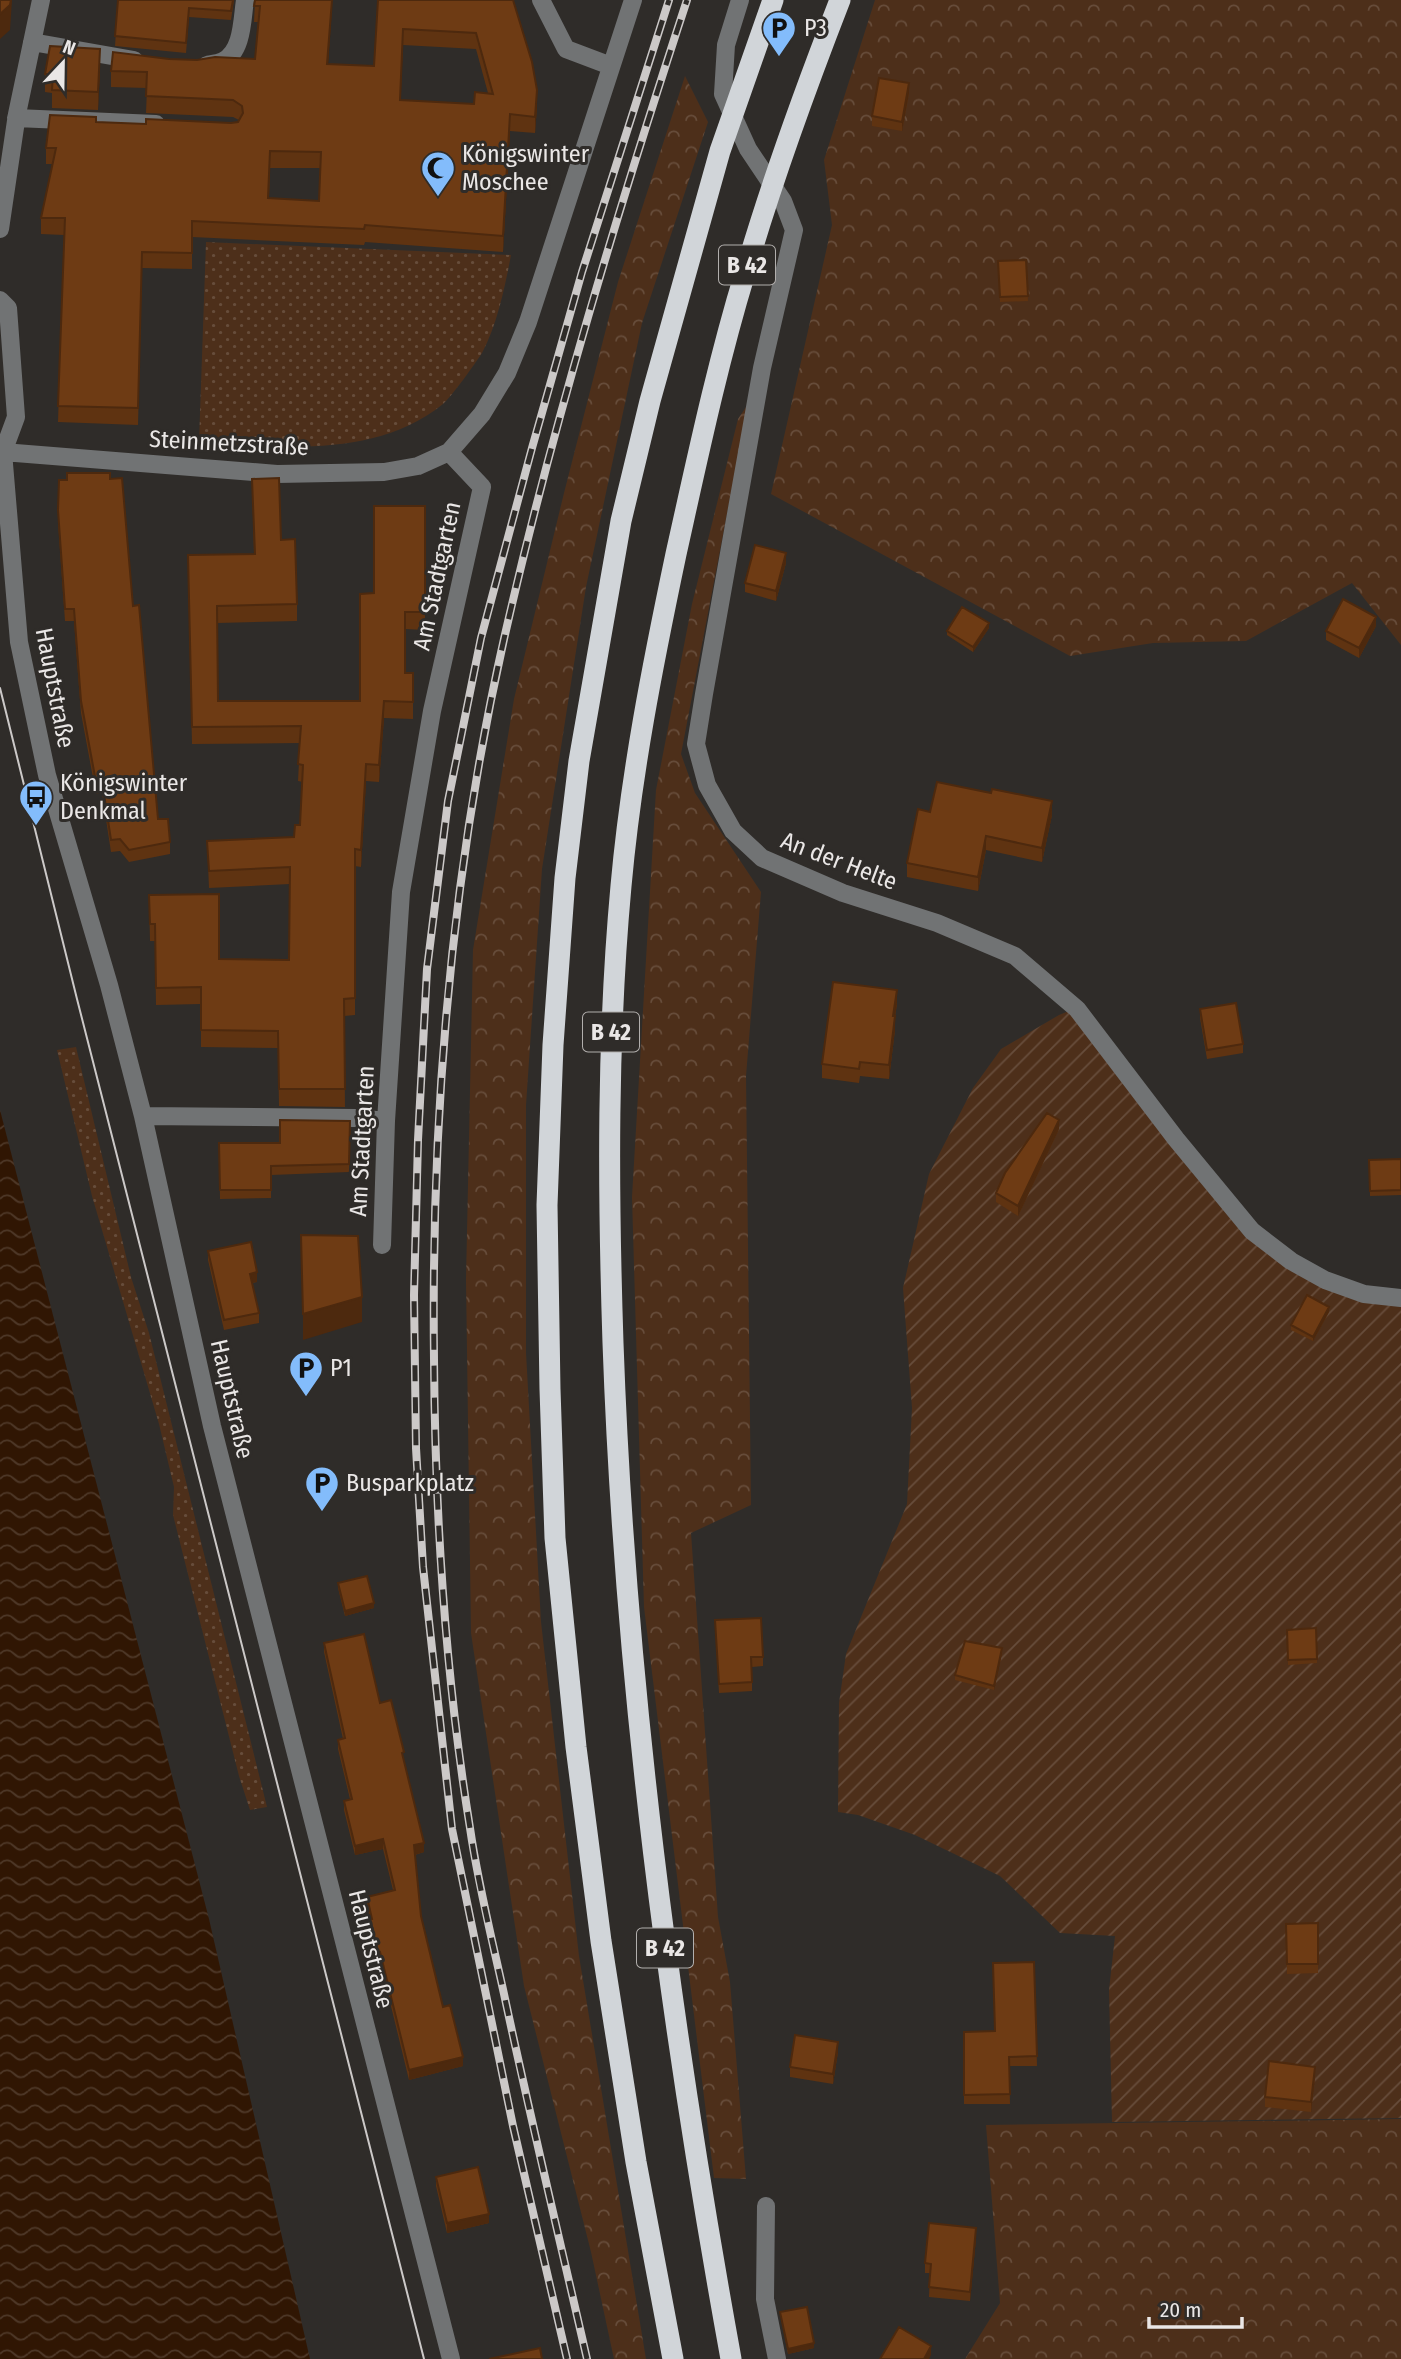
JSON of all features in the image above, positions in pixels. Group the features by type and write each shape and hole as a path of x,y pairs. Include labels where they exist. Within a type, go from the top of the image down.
{"highway":[{"name":"B 42","path":"673,2359 627,2107 601,1941 581,1789 555,1538 547,1205 553,1045 565,878 579,761 621,521 650,401 720,151 773,0"},
{"name":"B 42","path":"731,2359 662,1931 640,1738 621,1533 609,1205 610,1046 621,883 654,659 680,537 707,415 744,277 779,165 840,0"}],"street":[{"path":"0,229 16,118 41,0"},
{"path":"192,65 206,65 224,60 234,51 245,0"},
{"path":"541,0 566,49 611,66"},
{"path":"449,452 482,414 507,373 528,322 633,0"},
{"name":"An der Helte","path":"740,0 726,45 723,94 748,149 783,201 794,230 762,368 696,744 707,785 733,831 762,858 843,893 937,923 1015,956 1077,1009 1176,1139 1252,1231 1291,1261 1325,1280 1364,1294 1401,1298"},
{"path":"32,42 154,62"},
{"path":"16,118 178,125"},
{"path":"0,300 8,308 16,417 2,449"},
{"name":"Steinmetzstraße","path":"2,449 277,474 384,472 418,466 449,452"},
{"name":"Hauptstraße","path":"2,449 19,642 47,775 109,985 143,1116 212,1426 452,2359"},
{"name":"Am Stadtgarten","path":"382,1245 386,1121 401,892 432,711 482,487 449,452"},
{"path":"143,1116 356,1118 386,1121"},
{"path":"766,2206 765,2299 777,2359"}],"green space":[{"path":"875,0 1401,0 1401,645 1352,583 1246,641 1153,643 1070,656 771,494 832,225 824,160"},
{"path":"685,76 708,122 642,323 586,587 542,869 526,1105 526,1353 541,1622 579,1956 646,2359 614,2359 591,2252 524,1986 471,1633 466,1280 473,950 514,699 618,282"},
{"path":"206,242 511,255 500,306 482,353 443,404 416,422 388,434 357,442 326,446 262,446 199,442"},
{"path":"748,404 681,754 695,793 761,892 746,1076 751,1505 691,1533 718,1917 730,1982 746,2179 714,2178 644,1607 632,1197 656,790 692,604 738,419"},
{"path":"1076,1008 1167,1127 1291,1261 1401,1300 1401,2118 1112,2122 1109,1990 1115,1936 1060,1933 1000,1876 915,1835 858,1815 838,1812 839,1703 846,1654 907,1504 912,1408 903,1288 929,1174 973,1088 1001,1049"},
{"path":"76,1047 131,1277 149,1333 267,1807 250,1810 239,1776 173,1515 174,1487 159,1424 92,1196 57,1050"},
{"path":"1401,2119 1401,2359 965,2359 1000,2303 986,2125"}],"water":[{"path":"0,1110 209,1919 310,2359 0,2359"}],"building":[{"path":"0,0 11,0 10,5 0,14"},
{"path":"118,0 233,0 231,11 189,8 186,43 115,36"},
{"path":"255,0 332,0 327,64 374,66 378,0 513,0 532,62 537,90 535,117 510,114 503,236 365,225 364,229 192,221 192,253 142,252 138,408 58,406 65,218 41,218 56,148 46,148 50,115 96,117 96,122 146,124 146,119 238,122 243,113 242,106 233,100 146,96 147,72 111,71 113,52 169,59 255,59 260,6 254,6","holes":["403,29 476,33 493,94 475,92 474,104 400,100","270,151 321,152 319,201 268,198"]},
{"path":"50,46 100,49 98,92 52,90 53,74 45,74"},
{"path":"879,78 909,83 902,122 872,116"},
{"path":"1026,260 1028,296 1000,297 998,261"},
{"path":"67,473 110,473 110,479 122,478 133,606 139,605 158,819 168,819 170,842 129,850 120,839 111,840 102,781 96,782 81,701 74,609 65,609 58,510 59,480 67,480"},
{"path":"279,478 281,540 295,539 297,604 217,606 218,701 360,701 360,594 374,593 374,506 425,506 425,612 405,612 405,673 413,673 413,702 384,701 379,765 366,764 361,850 355,849 355,998 344,999 345,1089 279,1089 278,1031 201,1030 201,987 156,988 155,924 150,924 149,895 219,894 219,959 289,960 290,867 209,871 207,841 294,837 295,825 300,825 303,765 298,764 301,726 192,727 188,555 255,554 252,479"},
{"path":"755,545 786,553 776,591 745,583"},
{"path":"1343,599 1376,617 1359,648 1326,631"},
{"path":"962,607 989,623 973,647 947,631"},
{"path":"937,782 1052,801 1042,848 986,836 978,877 907,863 918,809 930,812"},
{"path":"833,982 897,990 889,1065 860,1062 859,1069 822,1064"},
{"path":"1236,1003 1243,1044 1207,1050 1200,1009"},
{"path":"1047,1113 1059,1120 1018,1206 996,1193 1005,1173"},
{"path":"280,1120 350,1121 349,1164 271,1166 271,1190 220,1190 219,1143 280,1143"},
{"path":"1401,1159 1401,1190 1370,1191 1369,1160"},
{"path":"301,1235 358,1236 362,1297 303,1314"},
{"path":"251,1242 257,1272 250,1274 259,1313 224,1320 208,1251"},
{"path":"1307,1295 1329,1307 1313,1337 1291,1325"},
{"path":"367,1576 374,1603 345,1611 338,1583"},
{"path":"761,1618 763,1657 751,1657 752,1682 719,1684 715,1620"},
{"path":"1316,1628 1317,1659 1288,1660 1287,1630"},
{"path":"364,1634 380,1703 391,1700 404,1752 402,1753 424,1843 414,1845 421,1916 443,2007 450,2005 463,2057 409,2070 380,1952 375,1953 366,1921 372,1919 367,1897 395,1890 383,1839 355,1846 344,1801 352,1799 338,1740 345,1738 324,1643"},
{"path":"965,1641 1002,1648 994,1686 955,1675"},
{"path":"1318,1923 1318,1964 1287,1964 1286,1924"},
{"path":"1034,1962 1037,2056 1009,2057 1010,2094 964,2095 964,2032 995,2031 993,1963"},
{"path":"795,2035 838,2042 833,2074 790,2067"},
{"path":"1269,2061 1315,2067 1311,2102 1265,2097"},
{"path":"478,2167 489,2214 447,2223 436,2177"},
{"path":"929,2223 976,2228 970,2292 929,2287 931,2264 925,2263"},
{"path":"807,2307 814,2343 788,2349 780,2312"},
{"path":"899,2327 931,2346 924,2359 880,2359"},
{"path":"540,2348 542,2359 489,2359"}],"tram line":[{"path":"0,688 424,2359"}],"railway":[{"path":"567,2359 513,2126 452,1829 423,1567 416,1448 414,1295 418,1140 427,969 448,801 481,638 582,272 669,0"},
{"path":"587,2359 486,1911 461,1770 439,1535 434,1359 436,1177 448,996 458,906 470,817 504,639 565,397 636,158 687,0"}],"place":[{"name":"P3","path":"779,58"},
{"name":"Königswinter Moschee","path":"438,198"},
{"name":"Königswinter Denkmal","path":"36,827"},
{"name":"P1","path":"306,1398"},
{"name":"Busparkplatz","path":"322,1513"}]}
